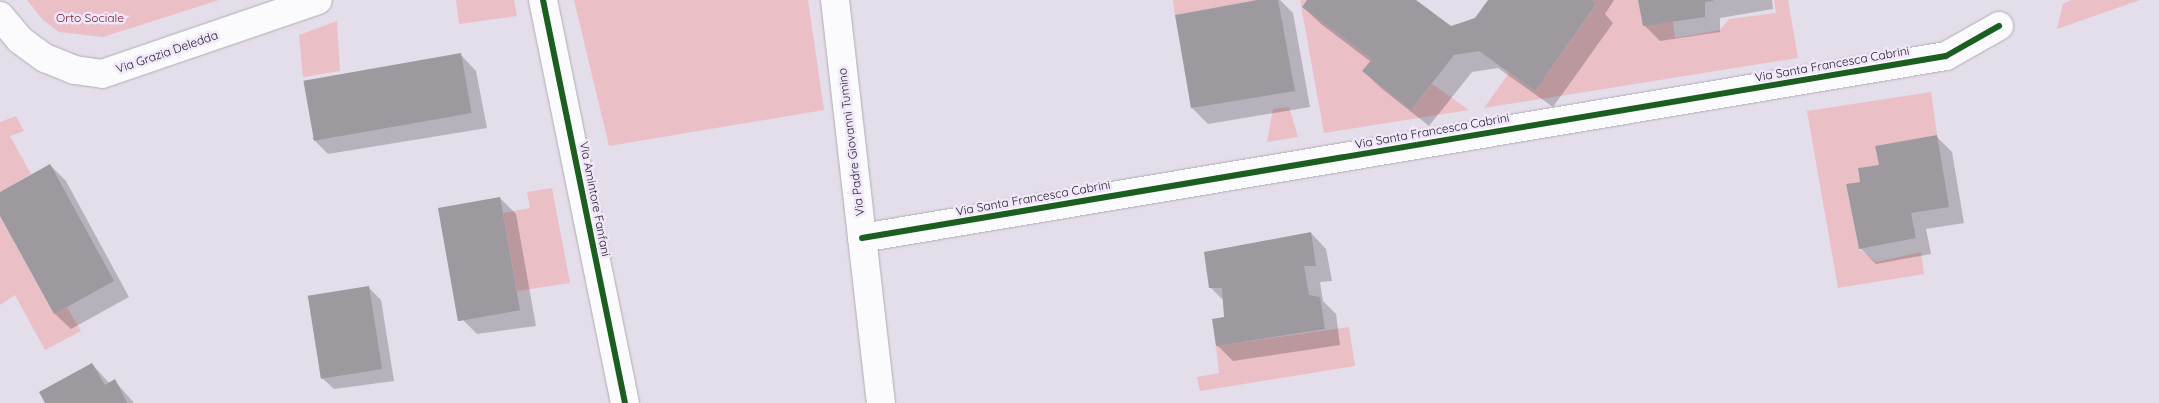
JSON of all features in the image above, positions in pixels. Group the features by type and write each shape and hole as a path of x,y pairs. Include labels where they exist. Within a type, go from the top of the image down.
{"street":[{"name":"Via Grazia Deledda","path":"0,16 20,40 45,58 75,70 102,74 318,0"},
{"name":"Via Amintore Fanfani","path":"543,0 625,403"},
{"name":"Via Padre Giovanni Tumino","path":"835,0 881,403"},
{"name":"Via Santa Francesca Cabrini","path":"862,238 1946,56 1999,26"}],"green space":[{"name":"Orto Sociale","path":"27,0 219,0 103,37 59,32 43,20"},
{"path":"456,0 514,0 517,16 459,24"},
{"path":"574,0 808,0 824,110 609,146"},
{"path":"1173,0 1257,0 1175,15"},
{"path":"1300,0 1307,0 1302,7 1372,59 1362,71 1411,110 1432,84 1469,110 1324,133"},
{"path":"1592,0 1638,0 1673,22 1675,38 1720,30 1729,19 1776,13 1774,0 1788,0 1798,58 1484,108 1509,73 1535,91 1596,5"},
{"path":"2071,0 2140,0 2057,29 2063,4"},
{"path":"337,21 340,71 303,77 299,35"},
{"path":"1931,92 1937,135 1875,146 1879,165 1858,168 1860,182 1846,184 1859,249 1876,262 1921,252 1924,274 1838,288 1807,111"},
{"path":"1289,107 1298,137 1267,142 1273,109"},
{"path":"16,116 24,131 10,136 31,174 0,192 0,122"},
{"path":"552,188 570,283 517,291 503,213 530,208 527,192"},
{"path":"0,216 54,314 67,307 81,331 45,350 15,295 0,305"},
{"path":"1349,327 1355,366 1200,391 1197,377 1219,373 1216,346"}],"building":[{"path":"1257,0 1278,0 1295,91 1191,108 1175,15"},
{"path":"1307,0 1416,0 1451,26 1475,18 1488,0 1592,0 1596,4 1535,91 1479,51 1454,55 1411,110 1362,71 1372,59 1302,7"},
{"path":"1638,0 1713,1 1705,2 1705,17 1643,26"},
{"path":"461,53 472,113 314,141 303,81"},
{"path":"1937,135 1949,207 1911,213 1916,238 1859,249 1846,184 1860,182 1858,168 1879,165 1875,146"},
{"path":"50,164 114,281 54,314 0,216 0,192"},
{"path":"500,197 520,310 458,321 438,208"},
{"path":"1311,232 1316,266 1304,266 1309,295 1320,297 1325,329 1216,346 1212,319 1224,317 1222,288 1209,288 1204,252"},
{"path":"369,286 382,369 321,379 308,296"},
{"path":"92,363 105,385 115,379 127,403 45,403 39,392"}],"cycle path":[{"path":"543,0 625,403"},
{"path":"862,238 1946,56 1999,26"}]}
